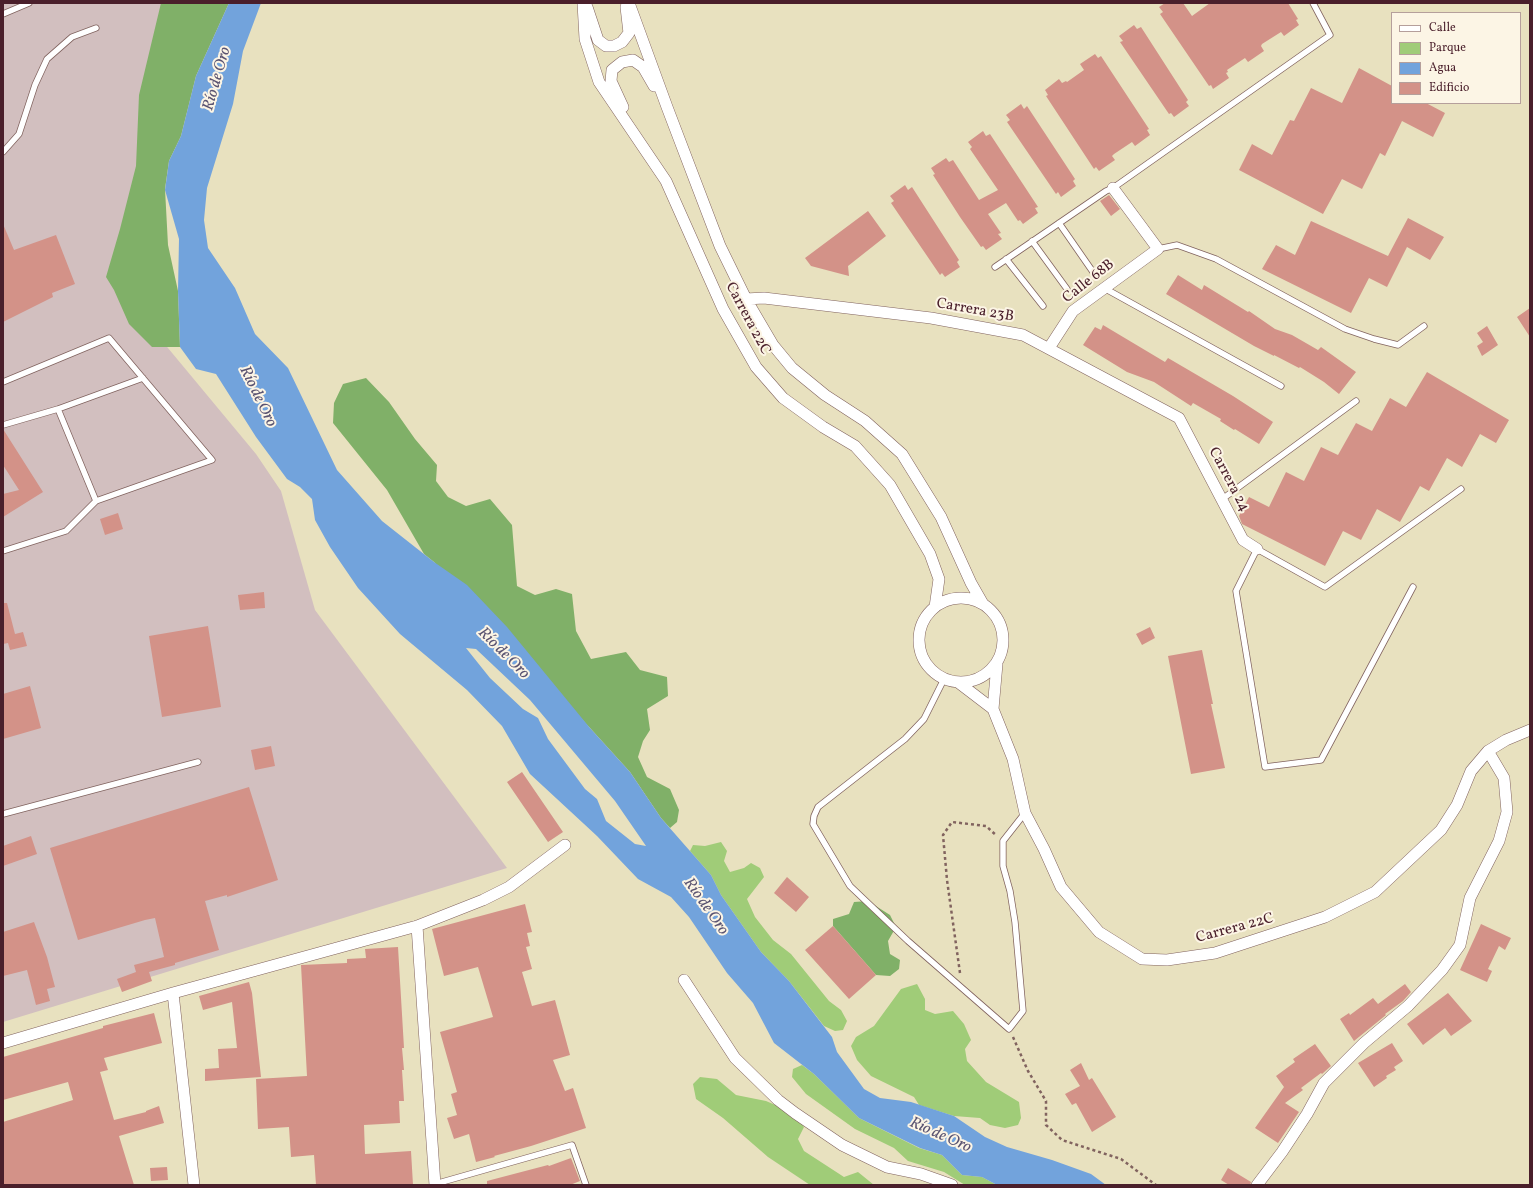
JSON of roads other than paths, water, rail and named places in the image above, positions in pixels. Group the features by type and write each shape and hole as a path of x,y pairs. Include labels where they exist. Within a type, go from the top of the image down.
{"street":[{"path":"584,3 598,40 606,46 614,46 622,42 629,33 626,3"},
{"name":"Carrera 22C","path":"584,3 585,39 600,82 666,180 723,309 756,368 783,398 823,427 855,446 890,485 930,554 939,579 935,607"},
{"name":"Carrera 22C","path":"629,3 720,246 746,299 773,345 792,368 825,395 865,421 902,454 941,517 971,583 983,604"},
{"path":"632,128 612,81 612,70 622,62 633,60 643,67 667,107"},
{"path":"1113,188 1158,249"},
{"name":"Calle 68B","path":"1049,348 1073,311 1158,249"},
{"name":"Carrera 23B","path":"746,299 764,298 931,318 1023,335 1179,418"},
{"name":"Carrera 24","path":"1179,418 1243,540 1257,549"},
{"path":"958,683 969,682 987,674 997,664 1003,648 1002,628 998,618 991,610 974,600 959,598 944,602 935,607 928,614 922,623 920,633 919,643 921,653 931,670 944,679 958,683 993,709"},
{"name":"Carrera 22C","path":"997,664 993,709 1013,759 1025,813 1061,887 1099,932 1142,959 1167,960 1215,953 1325,917 1374,892 1441,830 1457,805 1472,771 1488,751 1506,740 1530,730"},
{"path":"1257,1185 1282,1152 1307,1114 1324,1083 1364,1042 1408,1006 1442,970 1460,945 1470,898 1499,841 1507,812 1504,778 1488,751"},
{"path":"3,1043 173,993 417,926 482,900 509,887 565,845"},
{"path":"417,926 435,1184"},
{"path":"684,980 735,1058 778,1100 842,1145 886,1167 921,1174 952,1185"},
{"path":"173,993 194,1185"}],"lane":[{"path":"3,14 29,3"},
{"path":"995,267 1106,190 1113,188 1330,35 1313,3"},
{"path":"3,152 19,134 34,85 47,59 72,37 96,28"},
{"path":"1059,223 1093,272"},
{"path":"1032,241 1067,289"},
{"path":"1158,249 1177,245 1216,259 1345,329 1374,339 1398,345 1424,326"},
{"path":"1006,259 1043,306"},
{"path":"1103,288 1281,386"},
{"path":"3,382 109,338 212,460 96,501 66,531 3,551"},
{"path":"3,425 58,409 143,378"},
{"path":"1221,500 1356,400"},
{"path":"58,409 96,501"},
{"path":"1413,587 1321,760 1265,767 1236,591 1257,549 1325,587 1461,489"},
{"path":"944,679 924,719 905,739 818,807 814,816 813,824 850,886 908,941 1009,1029 1023,1011 1019,953 1015,922 1010,891 1003,866 1003,841 1025,813"},
{"path":"3,814 198,762"},
{"path":"435,1184 572,1145 586,1185"}],"water":[{"name":"Río de Oro","path":"229,3 261,3 243,51 233,104 207,188 204,220 208,248 235,288 255,334 288,368 337,470 382,521 434,562 467,585 507,627 590,728 630,772 661,818 711,875 721,895 761,952 789,981 832,1037 837,1052 864,1089 880,1098 911,1102 954,1116 985,1137 1007,1147 1052,1160 1091,1174 1106,1185 997,1185 982,1177 962,1175 942,1155 920,1148 859,1118 814,1074 774,1043 753,1003 727,973 689,917 671,897 638,879 597,836 530,774 502,726 467,690 400,634 358,588 330,547 315,520 312,499 300,487 287,479 256,437 216,374 196,369 180,347 178,291 179,239 165,190 169,161 181,136 196,76","holes":["466,648 476,649 530,700 615,801 646,846 635,844 606,821 597,799 585,789 548,739 538,718 523,709 490,678"]}]}
